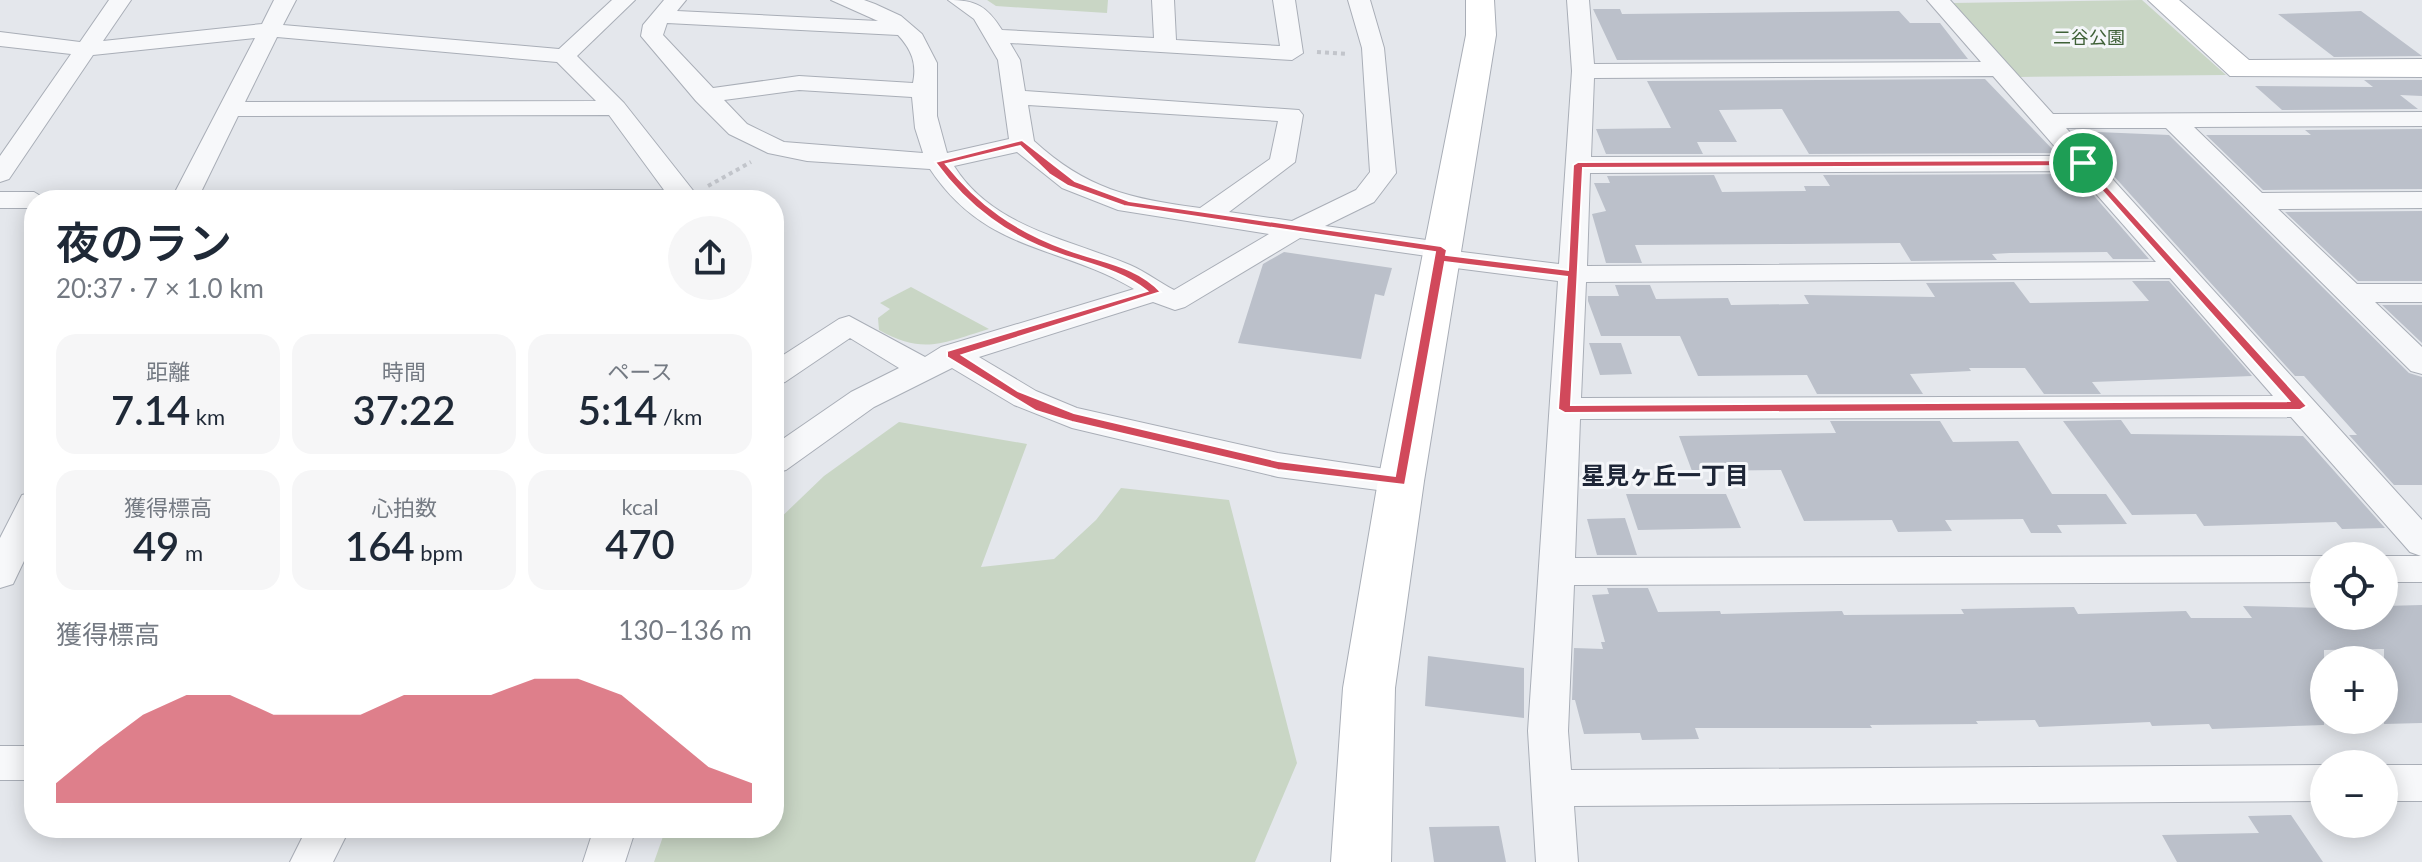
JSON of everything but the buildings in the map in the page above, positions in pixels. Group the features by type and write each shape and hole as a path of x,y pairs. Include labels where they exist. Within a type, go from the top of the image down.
{"street":[{"path":"0,174 120,0"},
{"path":"189,190 285,0"},
{"path":"564,56 624,0"},
{"path":"842,0 888,17 913,38 926,61 924,91 931,147 965,195 1002,225 1061,251 1132,274 1156,292 1175,301 1297,229 1365,196 1383,173 1373,48 1359,0"},
{"path":"959,0 982,15 1009,60 1022,143 1053,172 1083,188 1127,204 1573,274 2179,270"},
{"path":"1163,0 1165,45"},
{"path":"996,36 1292,53 1284,0"},
{"path":"1361,862 1369,688 1401,481 1481,35 1480,0"},
{"path":"1557,862 1548,731 1583,71 1578,0"},
{"path":"1938,0 2422,543"},
{"path":"2162,0 2241,69 2422,68"},
{"path":"903,29 668,8 652,36 704,96 738,129 777,148 807,154 940,162 1022,143"},
{"path":"0,39 86,49 268,30 564,56 616,108 678,190"},
{"path":"1583,71 2001,69"},
{"path":"704,96 799,83 924,91"},
{"path":"1015,97 1291,115 1282,162 1204,218"},
{"path":"229,109 616,108"},
{"path":"2047,121 2422,119"},
{"path":"2172,120 2422,364"},
{"path":"1578,165 2083,163"},
{"path":"0,200 24,200"},
{"path":"2254,201 2422,200"},
{"path":"784,455 851,405 920,367 952,354 1156,292"},
{"path":"2349,293 2422,293"},
{"path":"784,368 860,318 920,367"},
{"path":"952,354 1013,394 1041,408 1072,417 1278,465 1401,481"},
{"path":"1565,409 2300,406"},
{"path":"12,571 24,534"},
{"path":"1555,572 2310,569"},
{"path":"2398,569 2422,569"},
{"path":"0,763 24,763"},
{"path":"1551,788 2310,783"},
{"path":"2398,783 2422,783"},
{"path":"311,862 324,838"},
{"path":"604,862 612,838"}],"path":[{"path":"1292,50 1356,54"},
{"path":"701,190 777,148"}],"green space":[{"path":"987,0 1108,0 1107,13 996,6"},
{"name":"二谷公園","path":"2142,0 2226,75 2018,77 1952,3"},
{"path":"911,287 989,329 933,344 909,342 879,330 878,318 890,309 880,303"},
{"path":"899,422 1027,444 981,567 1054,559 1096,520 1121,488 1229,500 1297,763 1255,862 654,862 662,838 784,838 784,514 824,476"}],"district":[{"name":"星見ヶ丘一丁目","path":"1665,476"}],"route":[{"path":"2083,163 1578,165 1573,274 1440,258 1441,250 1204,218 1127,204 1071,183 1053,172 1022,143 940,162 965,195 1002,225 1061,251 1132,274 1156,292 952,354 1013,394 1041,408 1072,417 1278,465 1401,481 1440,258 1506,266 1573,274 1565,409 2300,406 2083,163"}]}
